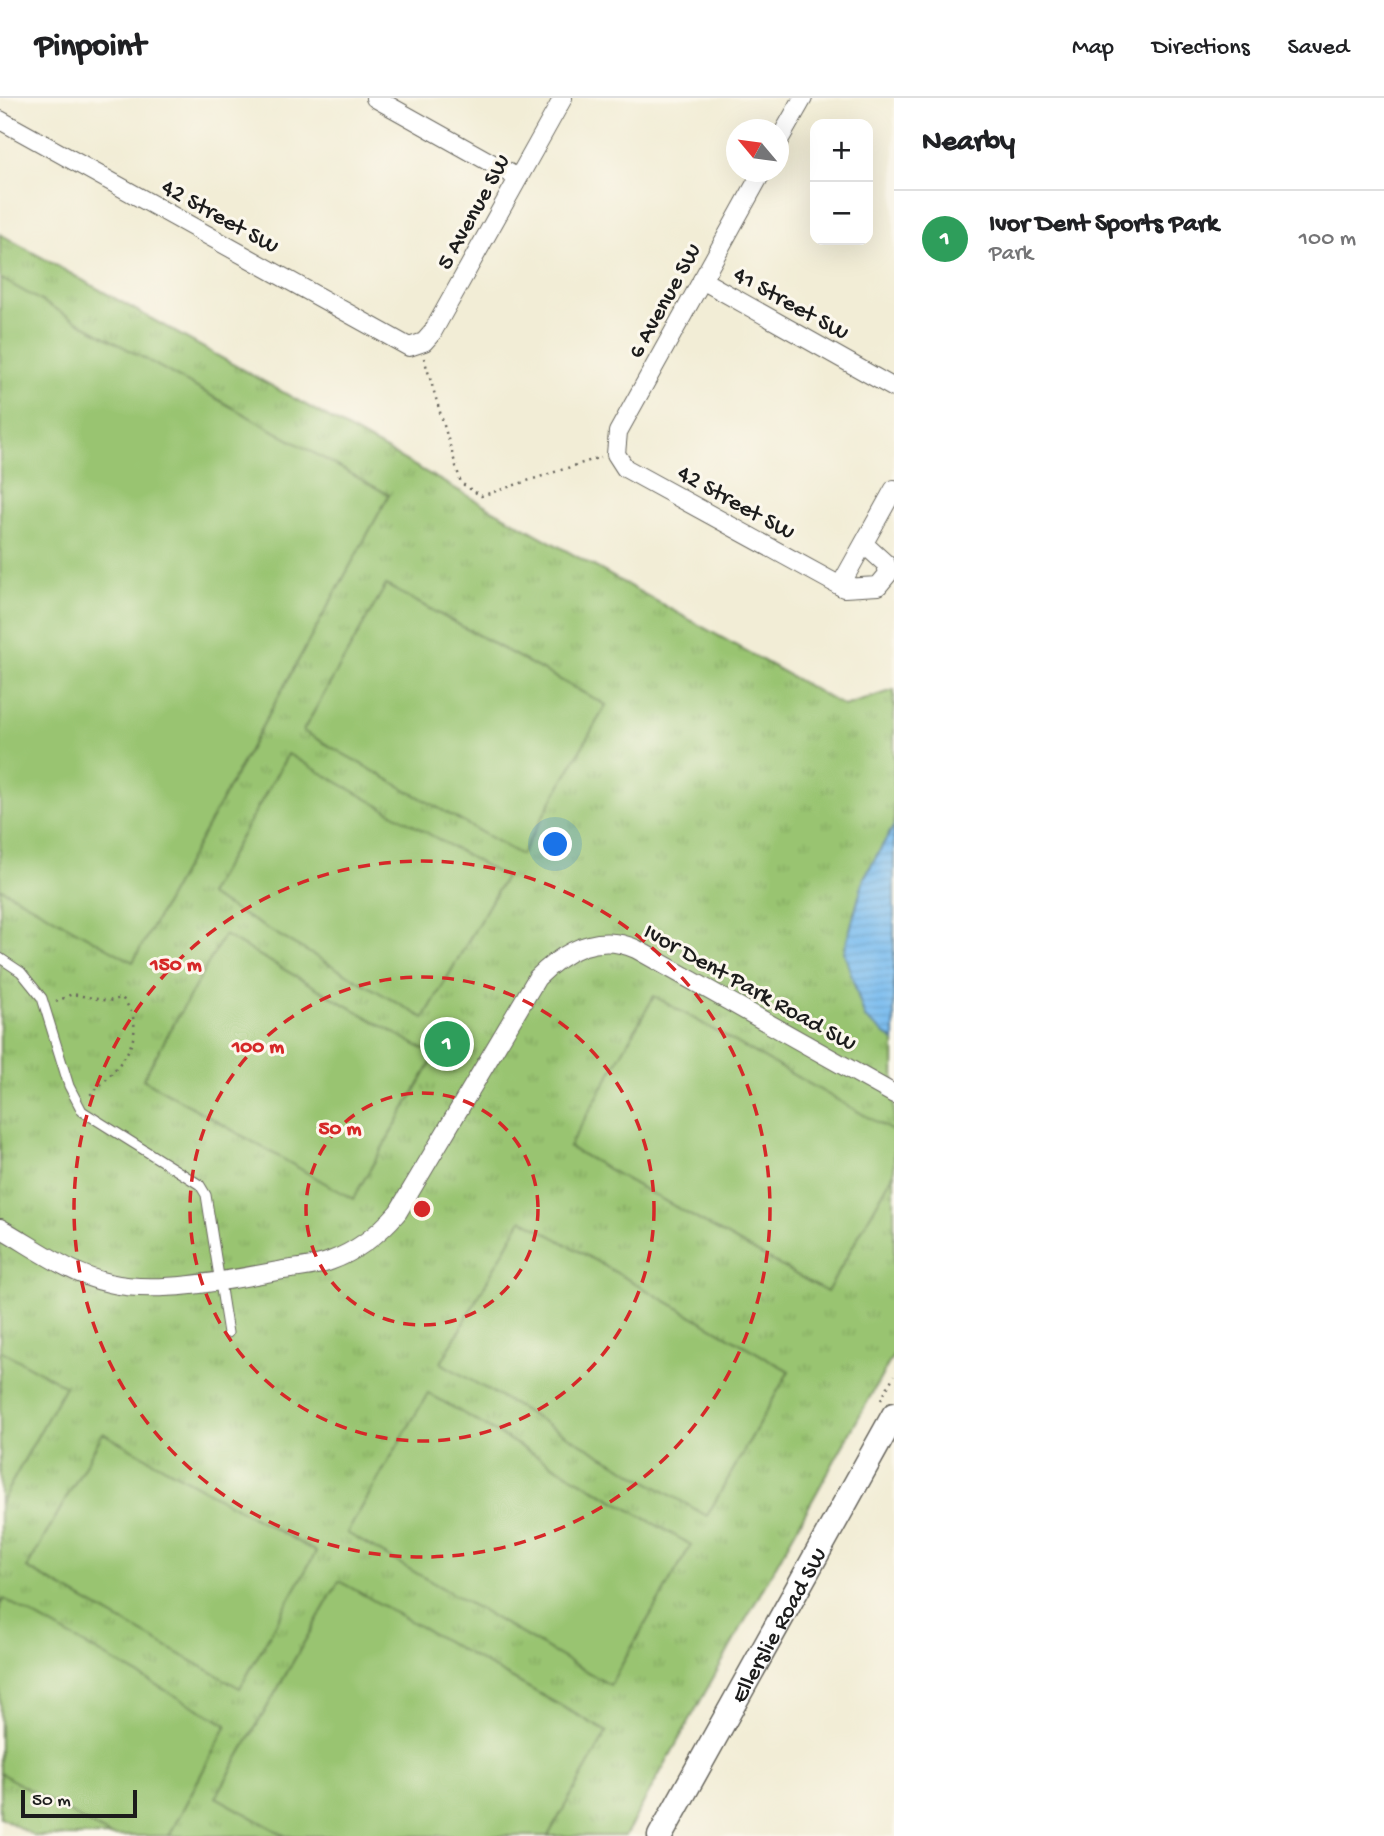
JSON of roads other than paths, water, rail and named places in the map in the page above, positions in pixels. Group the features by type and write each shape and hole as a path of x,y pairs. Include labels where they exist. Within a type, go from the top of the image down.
{"main road":[{"name":"Ellerslie Road SW","path":"660,1836 894,1415"}],"street":[{"path":"375,98 518,178"},
{"name":"5 Avenue SW","path":"420,345 432,334 563,98"},
{"path":"789,124 803,98"},
{"name":"42 Street SW","path":"0,120 404,345 420,345"},
{"name":"6 Avenue SW","path":"616,454 618,432 756,182"},
{"name":"41 Street SW","path":"702,280 894,388"},
{"name":"42 Street SW","path":"616,454 625,468 840,586"},
{"path":"864,544 886,564 886,580 870,588 840,586 894,489"},
{"name":"Ivor Dent Park Road SW","path":"0,1228 80,1273 107,1283 135,1287 220,1281 328,1262 383,1230 398,1212 537,978 566,954 591,944 618,940 636,948 894,1094"}],"lane":[{"path":"0,958 22,972 42,998 78,1107 201,1185 206,1195 228,1333"}],"water":[{"path":"894,825 894,1041 865,1018 844,952 864,878"}],"place":[{"name":"Ivor Dent Sports Park","path":"447,1044"}]}
